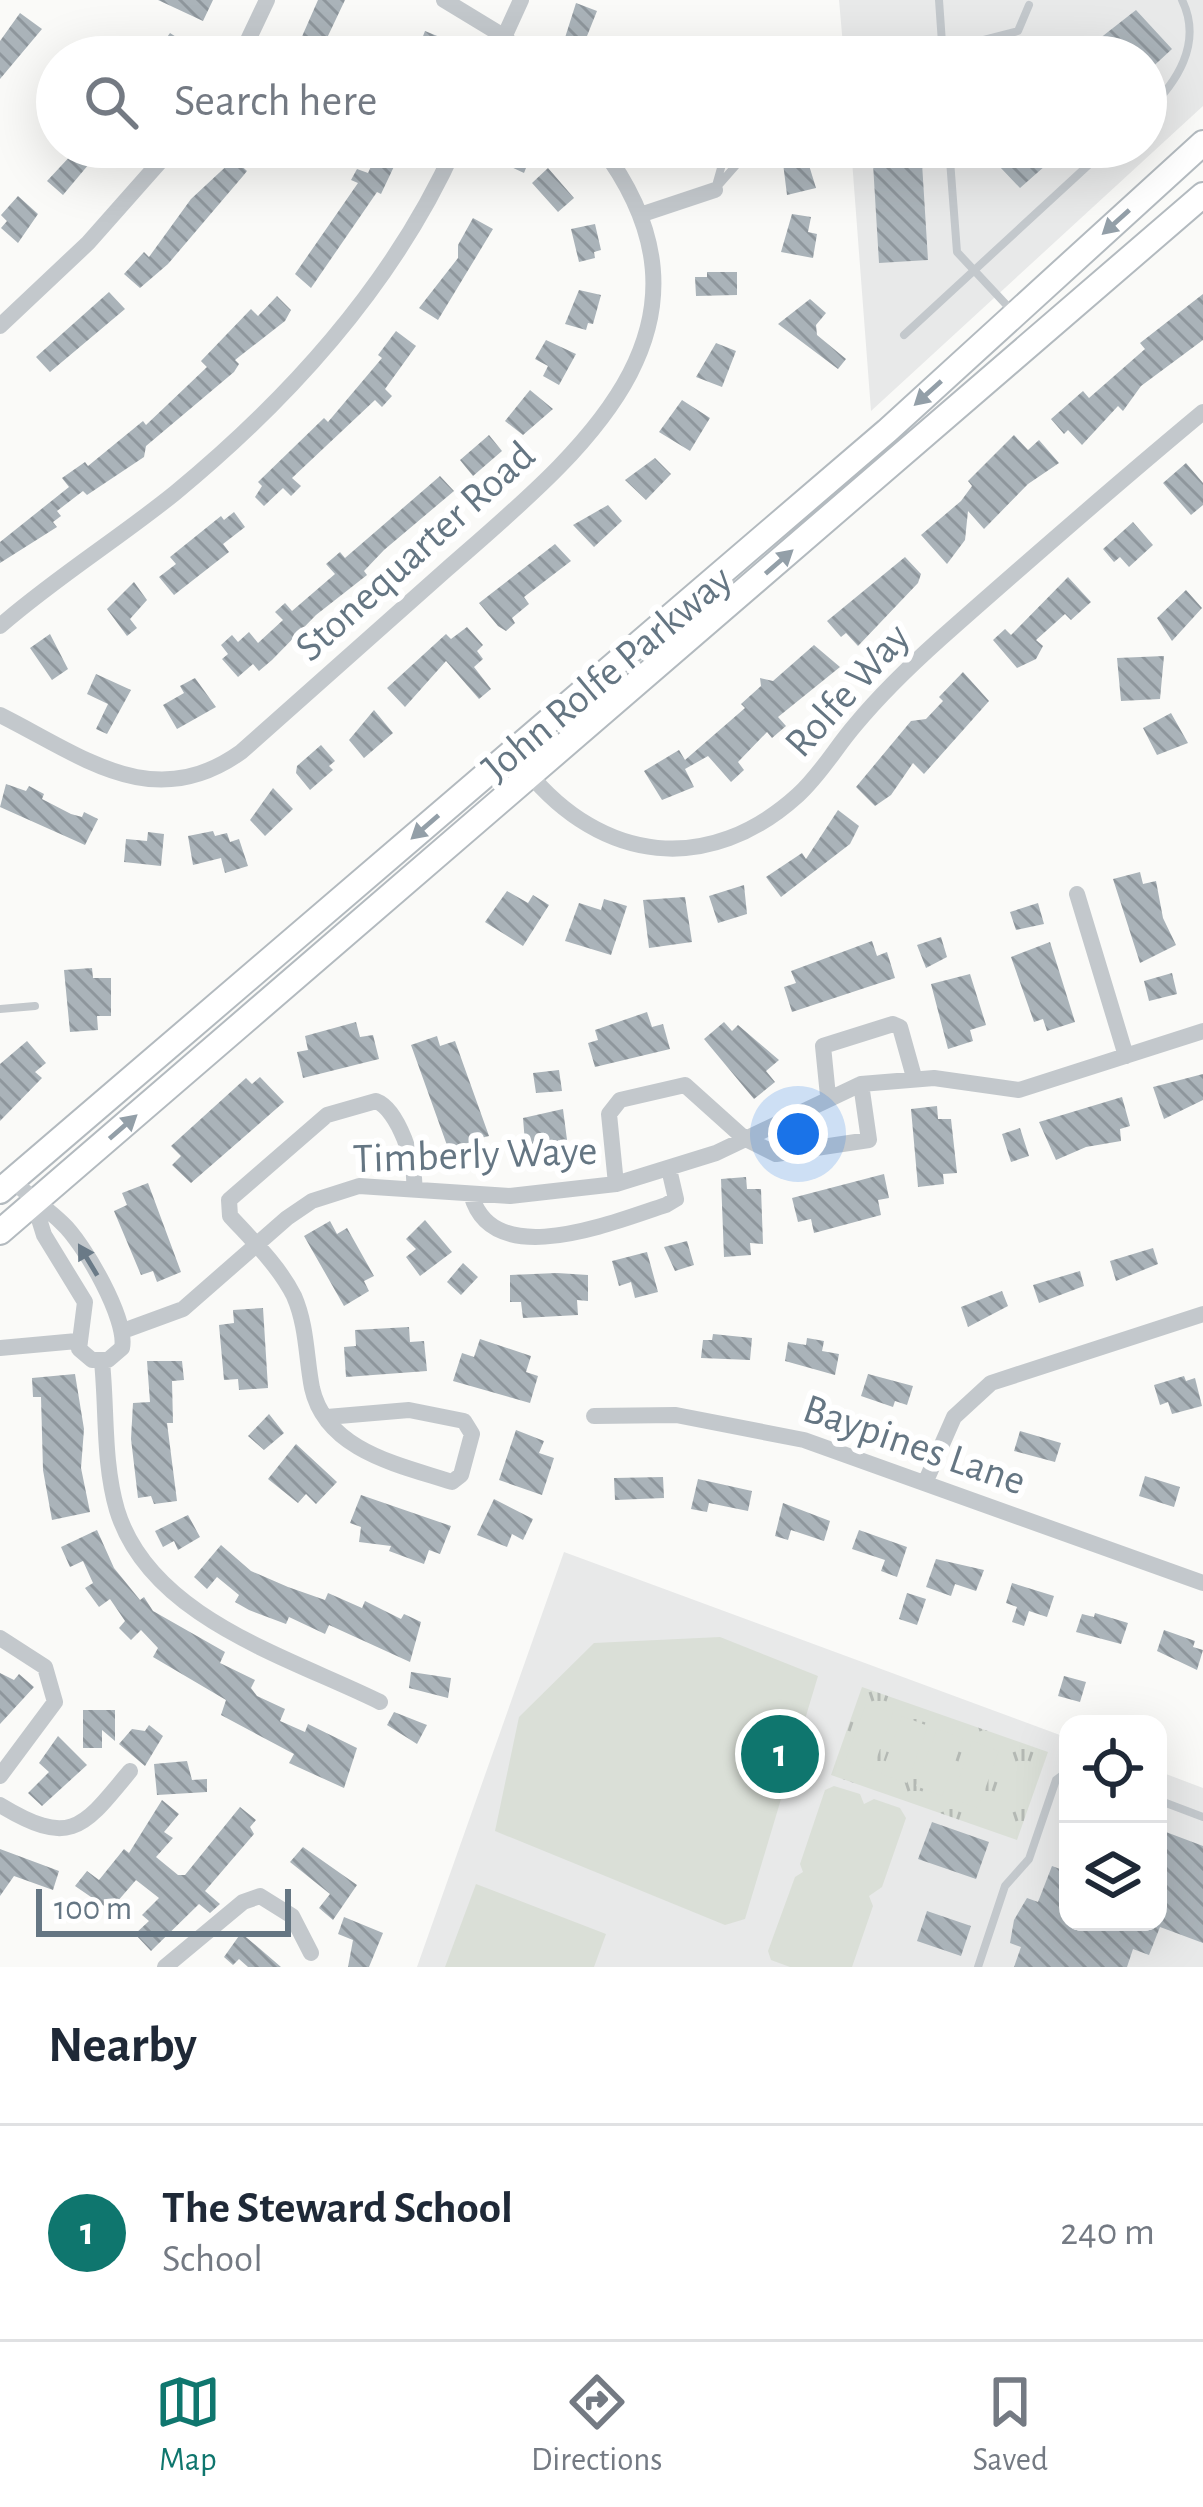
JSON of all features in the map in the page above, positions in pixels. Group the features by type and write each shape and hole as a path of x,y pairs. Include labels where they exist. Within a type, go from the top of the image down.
{"main road":[{"name":"John Rolfe Parkway","path":"6,1185 887,431 1203,143"},
{"name":"John Rolfe Parkway","path":"0,1232 1203,195"}],"street":[{"path":"250,36 267,0"},
{"path":"444,0 503,36"},
{"path":"505,36 521,0"},
{"path":"0,326 88,243 154,168"},
{"path":"0,626 190,480 321,350 411,232 444,168"},
{"name":"Stonequarter Road","path":"0,715 104,766 147,781 210,772 241,752 582,446 622,388 650,313 654,272 643,214 614,168"},
{"path":"643,214 715,190"},
{"name":"Rolfe Way","path":"514,750 531,776 582,819 621,843 698,847 761,824 813,780 857,722 938,641 1203,412"},
{"path":"1077,894 1126,1056"},
{"path":"828,1096 823,1046 893,1024 900,1028 914,1077"},
{"name":"Timberly Waye","path":"123,1331 183,1309 287,1218 325,1197 359,1186 471,1194 565,1194 669,1168 861,1084 914,1077 1018,1090 1203,1031"},
{"path":"616,1184 609,1114 620,1100 685,1085 744,1138 787,1155 869,1141 861,1084"},
{"path":"327,1418 410,1410 464,1421 472,1434 461,1475 452,1482 353,1446 327,1418 312,1389 305,1333 292,1294 230,1216 229,1200 316,1123 339,1110 376,1101 387,1106 416,1176 415,1188"},
{"path":"471,1194 476,1212 489,1227 507,1234 556,1235 666,1205 676,1199 669,1168"},
{"path":"6,1185 63,1223 83,1250 123,1331 122,1348 102,1361"},
{"path":"34,1203 44,1235 86,1302 77,1341 83,1354 102,1361"},
{"path":"925,1484 955,1417 992,1383 1203,1314"},
{"path":"0,1348 77,1341"},
{"path":"102,1361 112,1490 139,1556 190,1606 380,1702"},
{"name":"Baypines Lane","path":"594,1415 676,1415 757,1427 1203,1583"},
{"path":"0,1638 45,1667 55,1702 0,1776"},
{"path":"0,1805 49,1829 72,1830 88,1821 130,1771"},
{"path":"165,1967 243,1902 260,1896 292,1916 311,1953"}],"lane":[{"path":"939,0 942,36"},
{"path":"1167,93 1185,76 1196,54 1194,17 1182,0"},
{"path":"998,36 1018,31 1029,5"},
{"path":"715,190 721,168"},
{"path":"715,190 734,168"},
{"path":"951,168 957,252 1015,314"},
{"path":"904,335 1085,168"},
{"path":"0,1009 35,1006"},
{"path":"977,1967 1004,1886 1029,1859 1059,1778"},
{"path":"1167,1803 1203,1817"}],"shaded area":[{"path":"839,0 1203,0 1203,106 1167,139 1167,36 842,36"},
{"path":"853,168 1136,168 871,411"},
{"path":"564,1552 1059,1735 1059,1931 1167,1931 1167,1774 1203,1788 1203,1967 417,1967"}],"green space":[{"path":"720,1637 818,1676 745,1919 725,1925 495,1831 519,1717 594,1643"},
{"path":"862,1687 1048,1752 1017,1840 831,1775"},
{"path":"866,1704 893,1713 872,1771 845,1761"},
{"path":"902,1716 928,1726 907,1783 881,1774"},
{"path":"937,1729 963,1738 942,1796 916,1786"},
{"path":"972,1741 999,1751 978,1808 952,1799"},
{"path":"834,1786 860,1794 864,1804 874,1799 900,1808 906,1818 882,1887 869,1896 873,1906 852,1967 790,1967 771,1960 768,1951 795,1877 803,1872 800,1864 825,1790"},
{"path":"476,1884 606,1934 594,1967 445,1967"}],"building":[{"path":"158,0 213,0 203,21"},
{"path":"318,0 345,0 328,36 302,36"},
{"path":"576,3 597,11 587,36 566,36"},
{"path":"1136,10 1160,36 1103,36"},
{"path":"20,13 42,29 0,79 0,41"},
{"path":"59,168 86,168 63,195 47,181"},
{"path":"224,168 247,171 168,264 140,288 124,274 144,252 149,257 191,199"},
{"path":"370,168 393,168 381,194 377,192 311,288 295,274 358,183 351,180 357,169 368,173"},
{"path":"548,168 574,198 558,212 532,183"},
{"path":"784,168 810,168 816,188 787,195"},
{"path":"873,168 922,168 928,260 879,263"},
{"path":"1001,168 1043,168 1020,188"},
{"path":"18,196 38,214 18,243 1,228 7,221 1,215"},
{"path":"792,214 811,217 808,232 817,234 813,258 781,252"},
{"path":"473,218 493,229 438,320 419,308 458,258 458,245"},
{"path":"595,224 601,250 594,252 595,258 579,262 571,229"},
{"path":"707,272 737,272 737,295 696,296 695,277 707,277"},
{"path":"579,290 601,295 593,324 588,323 586,330 565,324"},
{"path":"109,292 125,309 50,372 36,357"},
{"path":"1203,294 1203,340 1141,386 1123,411 1118,406 1082,445 1068,430 1064,434 1051,419 1083,391 1089,398 1145,349 1140,343"},
{"path":"277,296 291,310 285,321 235,360 239,364 234,372 146,446 144,457 87,495 83,491 57,511 61,516 53,522 57,527 0,563 0,542 69,487 62,478 85,462 88,466 143,421 146,425 207,367 201,361 251,309 258,316"},
{"path":"810,299 826,313 816,325 817,335 846,359 838,369 778,324"},
{"path":"396,331 416,346 385,389 392,396 382,407 375,400 292,478 301,486 291,496 283,488 264,506 255,497 262,486 258,482 324,418 328,422 382,358 378,355"},
{"path":"546,340 576,354 559,385 543,376 548,366 535,359"},
{"path":"716,343 736,351 722,387 696,377"},
{"path":"530,390 553,409 523,435 505,421"},
{"path":"682,400 710,418 690,451 659,432"},
{"path":"489,435 502,451 473,476 460,460"},
{"path":"1014,435 1028,450 1039,440 1059,463 1028,484 984,529 968,511 965,540 947,564 921,535 961,501 972,486 968,481"},
{"path":"655,458 671,474 646,500 625,480"},
{"path":"1186,463 1203,483 1203,505 1191,515 1163,483"},
{"path":"440,476 454,491 384,550 364,571 367,575 316,615 272,660 259,671 253,664 238,677 222,659 228,654 221,645 232,635 238,642 249,632 258,643 283,620 275,612 285,603 292,611 335,574 326,564 340,552 345,558"},
{"path":"608,505 622,521 594,547 573,525"},
{"path":"234,512 245,527 223,544 229,552 174,595 159,577 176,564 170,557 221,516 224,520"},
{"path":"1133,522 1153,545 1129,567 1120,557 1114,562 1103,549"},
{"path":"555,544 571,561 524,597 529,604 512,618 515,623 506,631 498,626 479,603"},
{"path":"905,557 921,574 918,583 858,646 846,633 841,637 827,621"},
{"path":"1068,577 1091,602 1071,620 1065,614 1036,640 1043,646 1036,659 1017,668 993,640 1005,629 1011,635"},
{"path":"134,582 147,600 130,619 137,628 127,636 107,609"},
{"path":"1186,590 1202,608 1172,641 1157,618"},
{"path":"467,627 483,645 477,651 483,659 474,667 491,689 479,699 446,661 405,707 387,688 446,634 451,639"},
{"path":"50,634 68,669 52,680 30,648"},
{"path":"814,645 840,667 778,717 786,726 772,738 767,732 738,762 744,770 731,782 708,756 685,769 694,787 662,800 644,771 679,750 685,760 745,708 741,704 761,686 760,678 773,681"},
{"path":"1164,656 1160,699 1121,701 1117,658"},
{"path":"963,672 989,701 924,774 913,763 891,795 875,806 856,787 911,721 926,719 943,701 939,697"},
{"path":"96,674 131,690 107,734 96,729 108,704 87,694"},
{"path":"195,678 216,707 177,729 163,705 184,693 180,686"},
{"path":"374,710 393,733 364,758 349,740"},
{"path":"1171,713 1188,743 1157,755 1143,728"},
{"path":"321,745 335,761 329,766 333,770 310,790 296,773 297,766"},
{"path":"6,784 26,791 29,786 44,794 42,799 71,814 82,817 84,812 98,819 85,845 0,807"},
{"path":"273,788 293,809 265,836 250,820"},
{"path":"838,810 859,826 850,844 781,897 766,877 802,853 806,859"},
{"path":"213,831 215,836 227,833 230,842 239,839 248,866 225,873 221,858 193,865 188,836"},
{"path":"148,832 164,834 161,866 124,862 126,839 147,841"},
{"path":"1140,872 1143,884 1156,881 1163,918 1176,945 1140,963 1113,879"},
{"path":"744,885 747,914 718,923 709,896"},
{"path":"507,891 528,903 533,895 549,905 523,946 485,922"},
{"path":"685,897 692,942 649,948 643,900"},
{"path":"604,899 627,906 611,955 565,941 579,903 601,910"},
{"path":"1038,903 1044,924 1016,930 1010,912"},
{"path":"941,937 947,957 926,968 917,945"},
{"path":"872,941 877,956 887,952 895,978 792,1012 784,987 796,983 791,971"},
{"path":"1050,942 1075,1022 1047,1031 1043,1019 1034,1022 1011,957"},
{"path":"92,968 93,978 111,978 111,1016 97,1016 98,1030 70,1032 64,970"},
{"path":"1172,973 1177,994 1149,1001 1144,981"},
{"path":"970,974 986,1025 970,1030 973,1041 948,1049 931,984"},
{"path":"647,1012 652,1027 663,1024 670,1049 595,1067 588,1043 598,1040 595,1030"},
{"path":"356,1022 360,1037 373,1035 379,1059 303,1078 297,1052 308,1050 305,1036"},
{"path":"724,1022 732,1031 738,1025 779,1060 766,1071 775,1082 754,1099 704,1039"},
{"path":"437,1036 440,1046 455,1041 489,1136 473,1140 477,1154 453,1162 411,1045"},
{"path":"27,1041 46,1063 35,1072 42,1078 0,1121 0,1064"},
{"path":"559,1070 562,1091 536,1093 533,1073"},
{"path":"1203,1074 1203,1100 1164,1119 1153,1087"},
{"path":"260,1077 284,1102 191,1183 172,1165 181,1156 171,1146 246,1078 252,1084"},
{"path":"1122,1097 1130,1126 1120,1129 1121,1141 1086,1147 1056,1160 1039,1122"},
{"path":"937,1106 938,1119 951,1119 957,1173 943,1174 944,1184 918,1187 911,1109"},
{"path":"563,1109 570,1163 544,1167 542,1155 526,1155 523,1118"},
{"path":"1020,1128 1029,1156 1011,1162 1002,1134"},
{"path":"884,1174 889,1198 878,1200 881,1215 814,1233 811,1219 798,1222 792,1198"},
{"path":"746,1177 747,1189 761,1189 763,1244 750,1243 751,1255 724,1257 721,1179"},
{"path":"148,1183 181,1272 157,1282 153,1271 141,1275 114,1211 127,1205 122,1193"},
{"path":"425,1220 452,1252 420,1276 406,1257 416,1249 406,1239"},
{"path":"330,1221 337,1234 347,1228 374,1276 364,1281 369,1291 344,1306 304,1236"},
{"path":"687,1241 694,1265 675,1271 664,1247"},
{"path":"1153,1248 1158,1264 1116,1281 1110,1261"},
{"path":"647,1252 658,1292 635,1298 631,1282 619,1286 612,1261"},
{"path":"463,1263 478,1277 461,1295 447,1282"},
{"path":"1080,1271 1084,1286 1039,1303 1033,1285"},
{"path":"510,1275 588,1275 588,1301 577,1300 578,1315 523,1318 521,1302 510,1302"},
{"path":"1002,1291 1008,1306 968,1327 961,1307"},
{"path":"263,1308 268,1388 239,1390 238,1379 224,1380 219,1325 234,1323 233,1310"},
{"path":"409,1327 410,1342 424,1341 427,1371 346,1377 344,1347 356,1346 355,1330"},
{"path":"713,1334 752,1338 750,1360 701,1358 703,1340 712,1340"},
{"path":"807,1338 824,1341 822,1351 839,1354 835,1375 785,1361 788,1342 806,1345"},
{"path":"480,1339 531,1356 526,1372 538,1376 530,1403 453,1381 462,1353 474,1357"},
{"path":"147,1361 182,1361 184,1380 172,1381 173,1423 167,1423 177,1501 154,1504 151,1496 138,1498 131,1439 133,1403 150,1402"},
{"path":"75,1374 84,1429 81,1468 90,1512 52,1520 43,1470 41,1397 33,1397 32,1378"},
{"path":"868,1374 913,1386 907,1405 895,1401 893,1407 861,1396"},
{"path":"1184,1376 1186,1381 1195,1378 1202,1406 1172,1414 1168,1402 1160,1405 1154,1385"},
{"path":"269,1414 284,1433 264,1450 248,1436"},
{"path":"516,1430 544,1441 539,1453 554,1458 542,1495 499,1480"},
{"path":"1020,1431 1061,1443 1055,1462 1014,1451"},
{"path":"296,1444 337,1482 316,1504 306,1494 298,1503 268,1479"},
{"path":"1145,1476 1180,1487 1174,1507 1139,1496"},
{"path":"663,1477 664,1498 615,1500 614,1478"},
{"path":"698,1479 752,1491 748,1511 709,1503 707,1512 691,1509"},
{"path":"361,1495 451,1526 440,1554 429,1550 424,1564 389,1551 391,1546 359,1542 361,1527 350,1523"},
{"path":"494,1499 533,1519 523,1540 512,1534 507,1547 477,1535"},
{"path":"783,1503 830,1521 824,1541 791,1530 788,1540 775,1536"},
{"path":"188,1515 200,1537 178,1550 174,1541 163,1547 155,1531"},
{"path":"97,1530 114,1568 140,1600 144,1597 153,1611 225,1652 220,1663 255,1680 251,1688 257,1696 285,1709 280,1721 305,1732 308,1724 357,1748 344,1788 289,1763 294,1754 221,1715 226,1700 153,1657 158,1648 141,1630 131,1640 119,1628 125,1621 110,1599 99,1607 85,1588 93,1583 83,1561 70,1567 61,1547"},
{"path":"859,1530 907,1547 897,1577 881,1571 885,1560 852,1549"},
{"path":"221,1545 251,1571 288,1587 325,1600 328,1593 362,1608 365,1601 401,1619 404,1614 421,1622 410,1662 329,1625 325,1634 289,1617 286,1624 249,1610 235,1602 239,1595 217,1577 207,1589 194,1577"},
{"path":"936,1559 984,1570 976,1591 955,1584 951,1596 926,1587"},
{"path":"1012,1583 1054,1596 1047,1617 1029,1611 1024,1626 1012,1622 1017,1607 1006,1603"},
{"path":"907,1593 926,1599 917,1625 899,1619"},
{"path":"1095,1613 1128,1623 1121,1644 1076,1632 1082,1614 1094,1617"},
{"path":"1164,1630 1195,1641 1193,1647 1203,1650 1197,1670 1157,1651"},
{"path":"411,1672 451,1678 448,1698 409,1688"},
{"path":"0,1673 14,1680 19,1674 34,1687 0,1724"},
{"path":"1064,1676 1086,1682 1080,1702 1058,1696"},
{"path":"83,1710 115,1710 115,1741 102,1730 102,1748 83,1748"},
{"path":"394,1712 427,1725 417,1744 387,1725"},
{"path":"149,1725 163,1736 145,1766 119,1744 132,1729 145,1731"},
{"path":"58,1736 87,1765 42,1806 28,1793 49,1772 39,1763"},
{"path":"187,1761 192,1780 207,1779 207,1792 157,1795 154,1764"},
{"path":"162,1800 179,1814 164,1832 173,1838 156,1857 178,1875 185,1875 240,1807 256,1820 250,1827 254,1834 205,1891 220,1904 210,1913 199,1904 151,1951 135,1934 149,1921 142,1915 159,1898 136,1880 110,1910 75,1886 87,1871 99,1880 124,1849 129,1853"},
{"path":"932,1822 989,1842 976,1879 918,1859"},
{"path":"1167,1832 1203,1846 1203,1943 1167,1930"},
{"path":"303,1847 357,1885 333,1920 319,1908 330,1894 290,1862"},
{"path":"0,1849 59,1871 53,1890 14,1876 0,1896"},
{"path":"1052,1866 1059,1869 1059,1931 1158,1931 1149,1955 1133,1949 1127,1967 1014,1967 1021,1947 1010,1943 1014,1920 1027,1898 1038,1902"},
{"path":"927,1911 971,1926 961,1956 917,1941"},
{"path":"344,1917 383,1933 369,1967 348,1967 353,1940 338,1934"},
{"path":"241,1933 281,1967 248,1967 239,1959 233,1965 224,1957"}],"place":[{"name":"The Steward School","path":"780,1754"}]}
